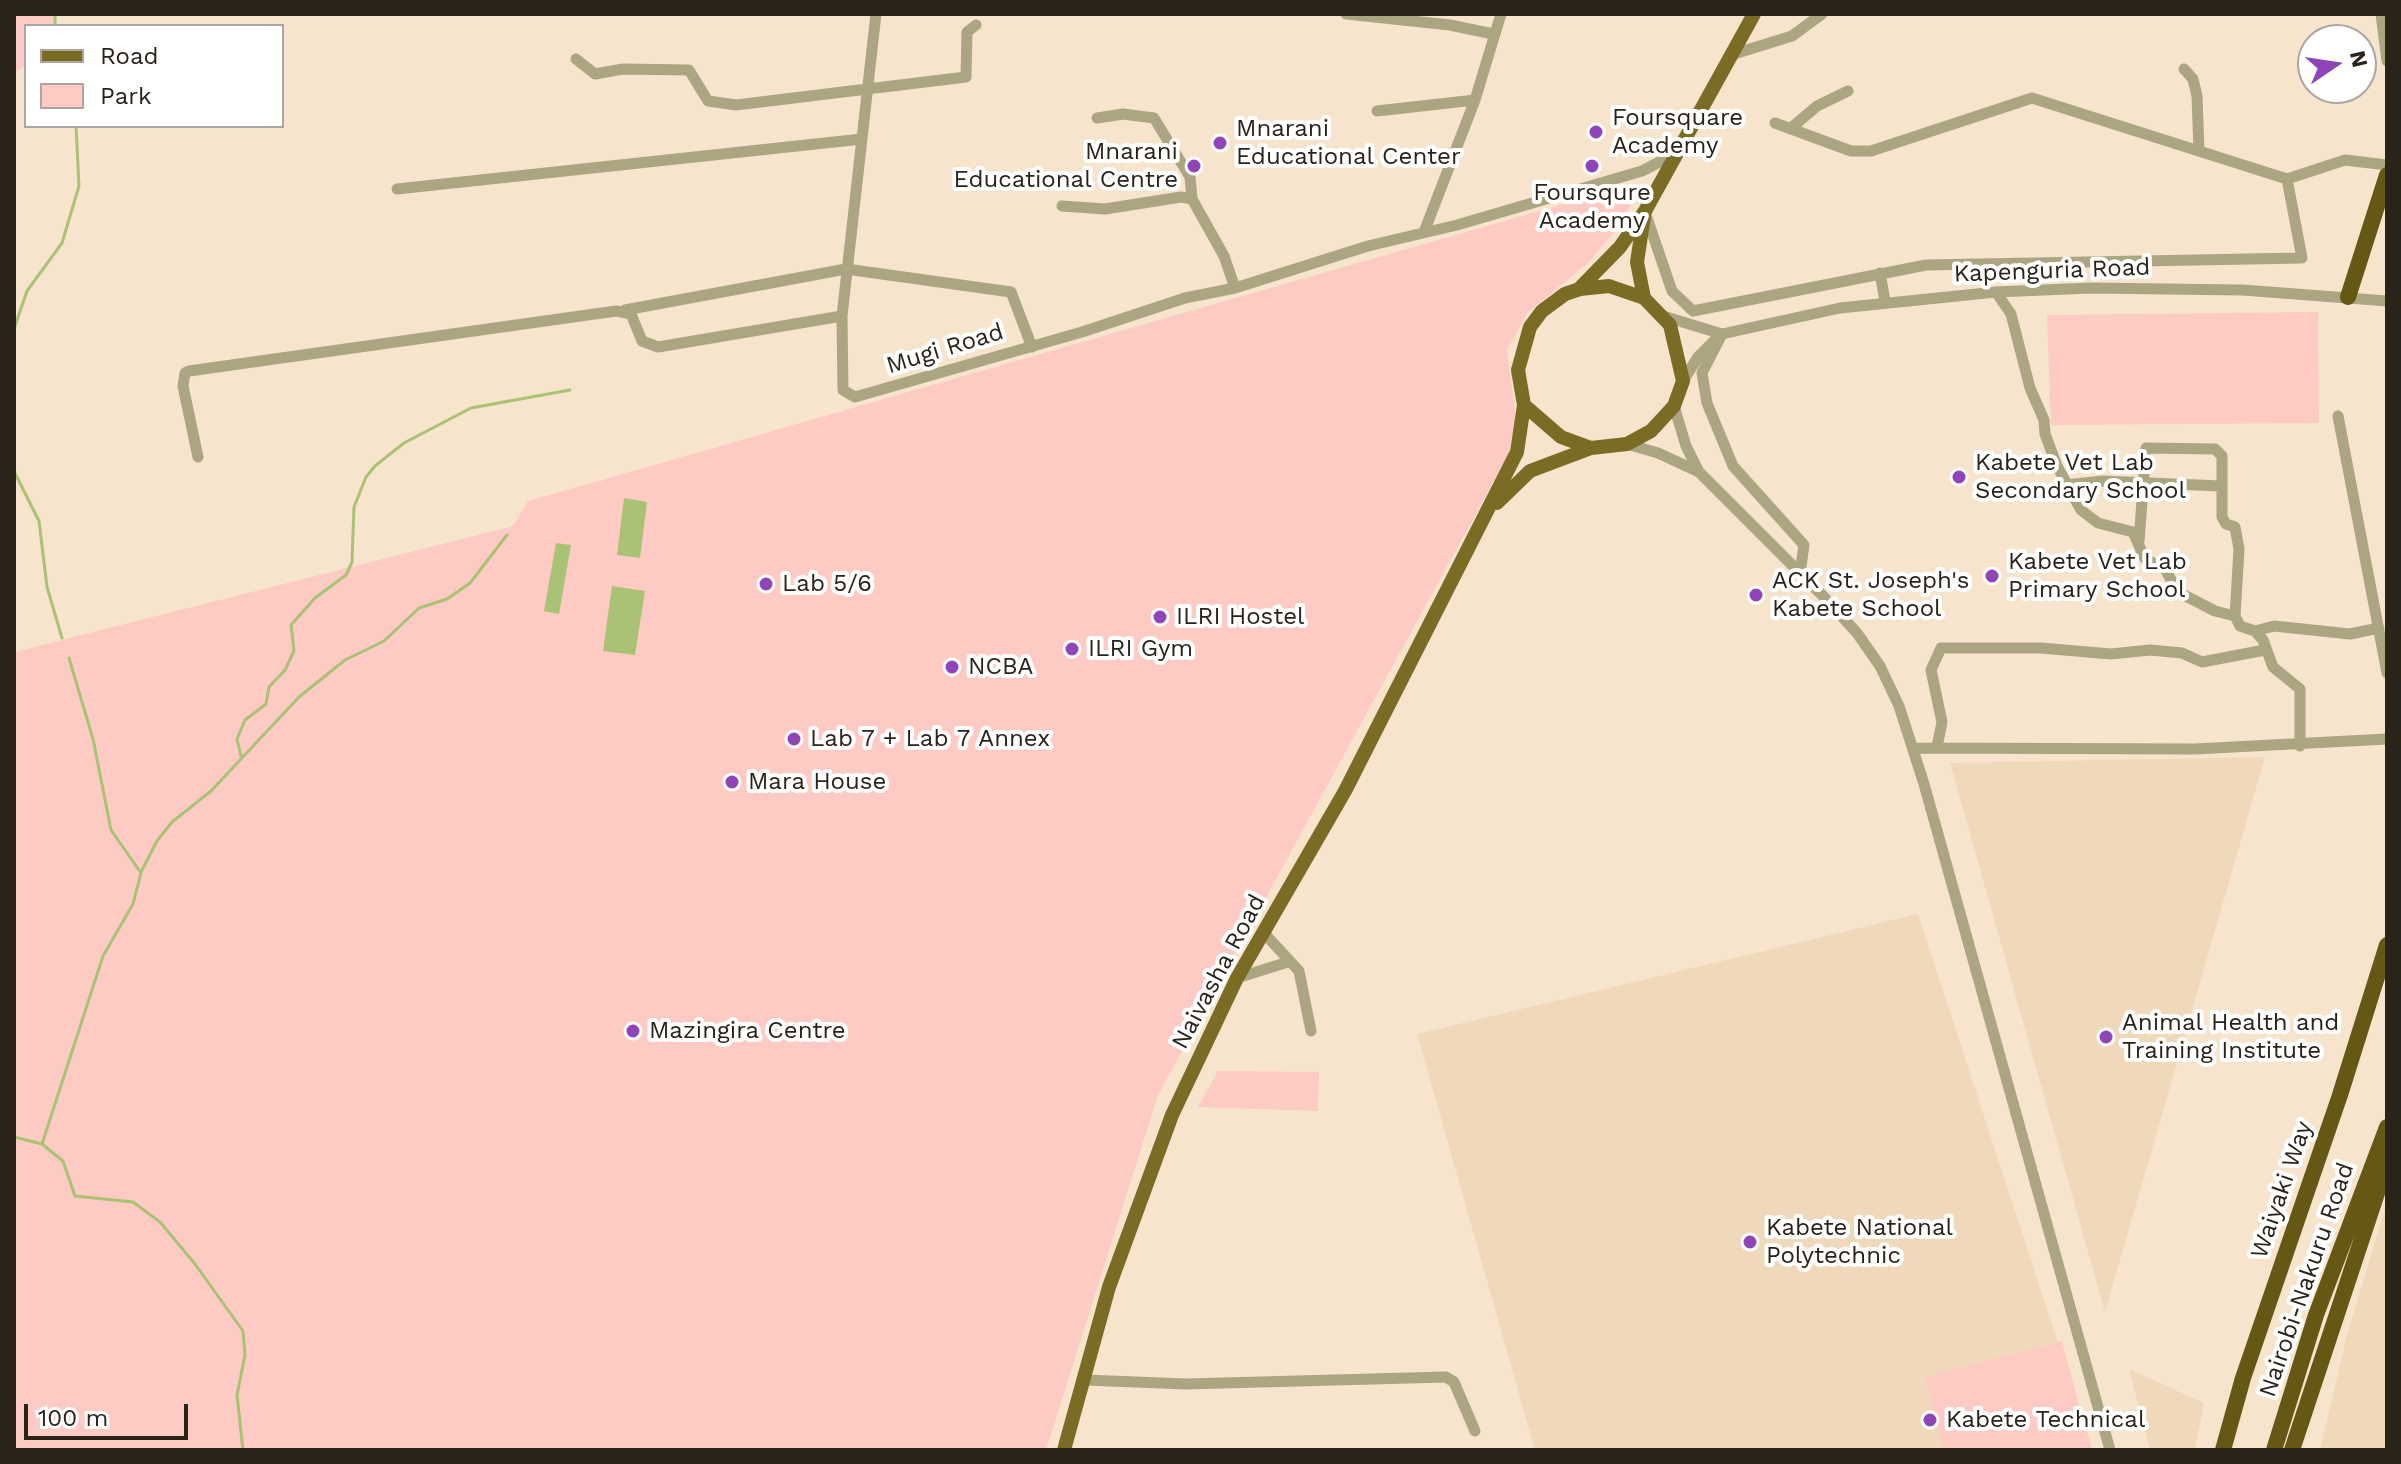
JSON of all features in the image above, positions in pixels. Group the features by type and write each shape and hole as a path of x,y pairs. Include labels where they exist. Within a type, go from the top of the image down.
{"highway":[{"path":"2348,297 2387,175"},
{"name":"Waiyaki Way","path":"2223,1450 2243,1378 2340,1095 2387,945"},
{"name":"Nairobi-Nakuru Road","path":"2274,1450 2316,1315 2387,1127"},
{"path":"2292,1450 2382,1178 2387,1145"}],"main road":[{"path":"1580,289 1609,286 1644,298 1670,325 1680,356 1683,381 1674,406 1651,431 1627,444 1591,448 1561,437 1524,405 1518,370 1530,327 1542,311 1580,289 1620,247 1646,208 1754,14"},
{"path":"1644,298 1637,262 1646,208"},
{"name":"Naivasha Road","path":"1064,1450 1109,1287 1172,1115 1237,978 1345,791 1517,452 1524,405"},
{"name":"Naivasha Road","path":"1472,540 1515,483 1530,471 1591,448"}],"street":[{"name":"Mugi Road","path":"876,14 842,316 843,390 855,397 1032,347 1185,298 1235,288 1642,171 1675,154"},
{"path":"1346,14 1450,25 1493,34"},
{"path":"1424,232 1475,100 1501,14"},
{"path":"1734,54 1792,36 1822,14"},
{"path":"2381,14 2387,61"},
{"path":"576,59 595,74 623,69 689,70 705,98 714,104 966,77 967,32 976,25"},
{"path":"2184,69 2193,79 2197,96 2199,151"},
{"path":"1790,129 1817,106 1848,91"},
{"path":"1775,123 1851,151 1871,151 2032,98 2287,179 2345,160 2387,165"},
{"path":"1377,111 1475,100"},
{"path":"1097,118 1123,114 1154,118 1190,177 1192,199 1224,256 1235,288"},
{"path":"397,189 862,139"},
{"path":"1646,208 1672,291 1693,311 1926,265 2299,261 2302,258 2287,179"},
{"path":"1062,206 1105,209 1181,197 1192,199"},
{"path":"198,457 183,386 185,373 189,371 625,310 846,269 1014,293 1032,347"},
{"path":"1880,273 1885,301"},
{"name":"Kapenguria Road","path":"1663,316 1722,334 1885,301 1996,292 2161,289 2387,301"},
{"path":"1996,292 2011,314 2030,388 2044,420 2045,434 2066,485 2081,510 2098,523 2133,532 2145,559 2165,569 2178,592 2215,611 2235,616"},
{"path":"625,310 635,320 642,341 658,347 842,316"},
{"path":"1683,381 1698,357 1722,334"},
{"path":"1722,334 1702,373 1707,403 1733,466 1804,545 1800,573"},
{"path":"1674,406 1686,446 1699,472 1857,633 1880,666 1913,748 2110,1450"},
{"path":"2338,416 2387,673"},
{"path":"1627,444 1658,453 1699,472"},
{"path":"2139,541 2146,448 2215,449 2222,456 2222,517 2226,524 2235,527 2239,549 2235,616 2240,626 2255,631 2263,640 2273,667 2300,689 2300,746"},
{"path":"2066,485 2103,481 2221,486"},
{"path":"2255,631 2274,626 2350,634 2379,628"},
{"path":"1937,747 1942,722 1931,670 1941,648 2041,648 2111,654 2159,651 2182,653 2202,662 2265,650"},
{"path":"1913,748 2195,749 2300,746 2387,739"},
{"path":"1263,932 1299,971 1311,1031"},
{"path":"1237,978 1288,962"},
{"path":"1085,1380 1186,1384 1446,1377 1454,1382 1475,1431"}],"shaded area":[{"path":"624,498 647,502 640,558 617,555"},
{"path":"556,543 571,545 559,614 544,611"},
{"path":"612,586 645,591 635,655 603,651"},
{"name":"Animal Health and Training Institute","path":"2265,757 2105,1312 1950,763"},
{"name":"Kabete National Polytechnic","path":"1918,914 2093,1450 1535,1450 1417,1034"},
{"path":"2387,1202 2387,1450 2320,1450 2347,1335"},
{"path":"2129,1369 2204,1403 2195,1450 2150,1450"}],"green space":[{"path":"14,14 58,14 52,24 24,24 24,66 14,74"},
{"path":"1637,183 1625,220 1588,263 1528,312 1507,350 1516,420 1508,455 1158,1095 1046,1450 14,1450 14,652 513,526 528,501"},
{"path":"2318,312 2319,423 2051,425 2047,315"},
{"path":"1218,1071 1319,1072 1318,1111 1198,1107"},
{"path":"2062,1341 2091,1450 1944,1450 1925,1377"}],"waterway":[{"path":"55,14 55,24"},
{"path":"14,329 27,291 62,243 79,186 76,128"},
{"path":"241,756 237,739 245,720 266,704 269,687 285,670 294,651 291,625 315,598 346,575 352,562 354,507 366,477 375,466 404,443 471,408 570,390"},
{"path":"14,471 39,521 47,587 62,638"},
{"path":"141,872 157,841 172,822 211,791 299,697 345,660 384,641 419,608 447,599 470,583 507,535"},
{"path":"42,1144 103,956 133,904 141,873 111,830 93,739 69,658"},
{"path":"14,1137 42,1144 63,1161 75,1196 133,1202 160,1222 195,1264 243,1331 245,1355 237,1395 243,1450"}],"place":[{"name":"Foursquare Academy","path":"1596,132"},
{"name":"Mnarani Educational Center","path":"1220,143"},
{"name":"Mnarani Educational Centre","path":"1194,166"},
{"name":"Foursqure Academy","path":"1592,166"},
{"name":"Kabete Vet Lab Secondary School","path":"1959,477"},
{"name":"Kabete Vet Lab Primary School","path":"1992,576"},
{"name":"Lab 5/6","path":"766,584"},
{"name":"ACK St. Joseph's Kabete School","path":"1756,595"},
{"name":"ILRI Hostel","path":"1160,617"},
{"name":"ILRI Gym","path":"1072,649"},
{"name":"NCBA","path":"952,667"},
{"name":"Lab 7 + Lab 7 Annex","path":"794,739"},
{"name":"Mara House","path":"732,782"},
{"name":"Mazingira Centre","path":"633,1031"},
{"name":"Animal Health and Training Institute","path":"2106,1037"},
{"name":"Kabete National Polytechnic","path":"1750,1242"},
{"name":"Kabete Technical","path":"1930,1420"}]}
